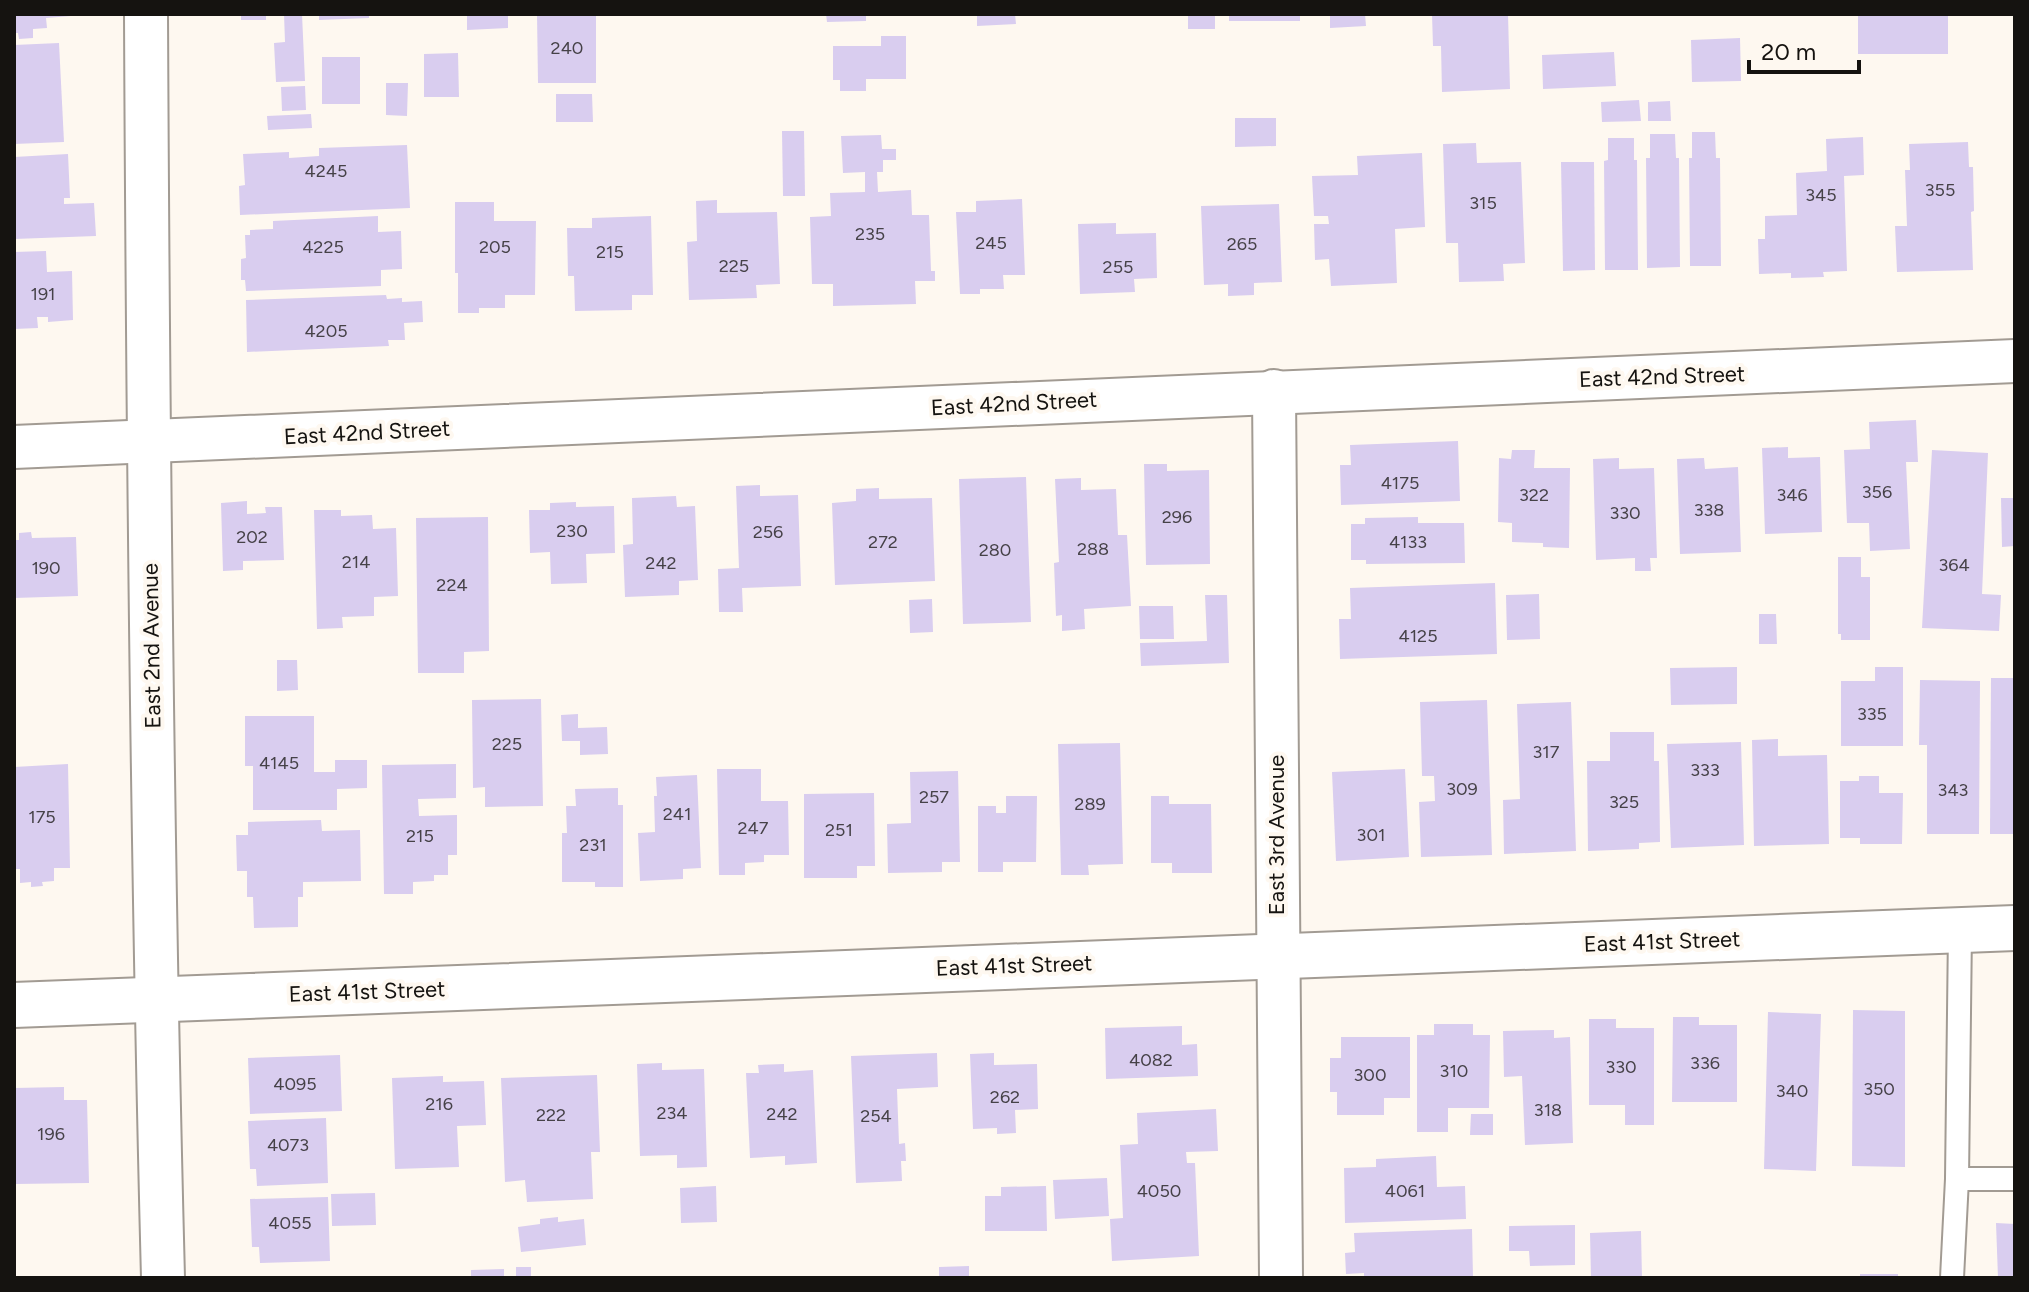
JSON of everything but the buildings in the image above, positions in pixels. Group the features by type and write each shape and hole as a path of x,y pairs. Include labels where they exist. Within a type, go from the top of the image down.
{"street":[{"name":"East 2nd Avenue","path":"146,14 148,442 163,1278"},
{"name":"East 42nd Street","path":"14,447 2015,361"},
{"name":"East 3rd Avenue","path":"1274,391 1281,1278"},
{"name":"East 41st Street","path":"14,1005 2015,928"}],"lane":[{"path":"1952,1278 1957,1179 1960,930"},
{"path":"1957,1179 2015,1179"}]}
